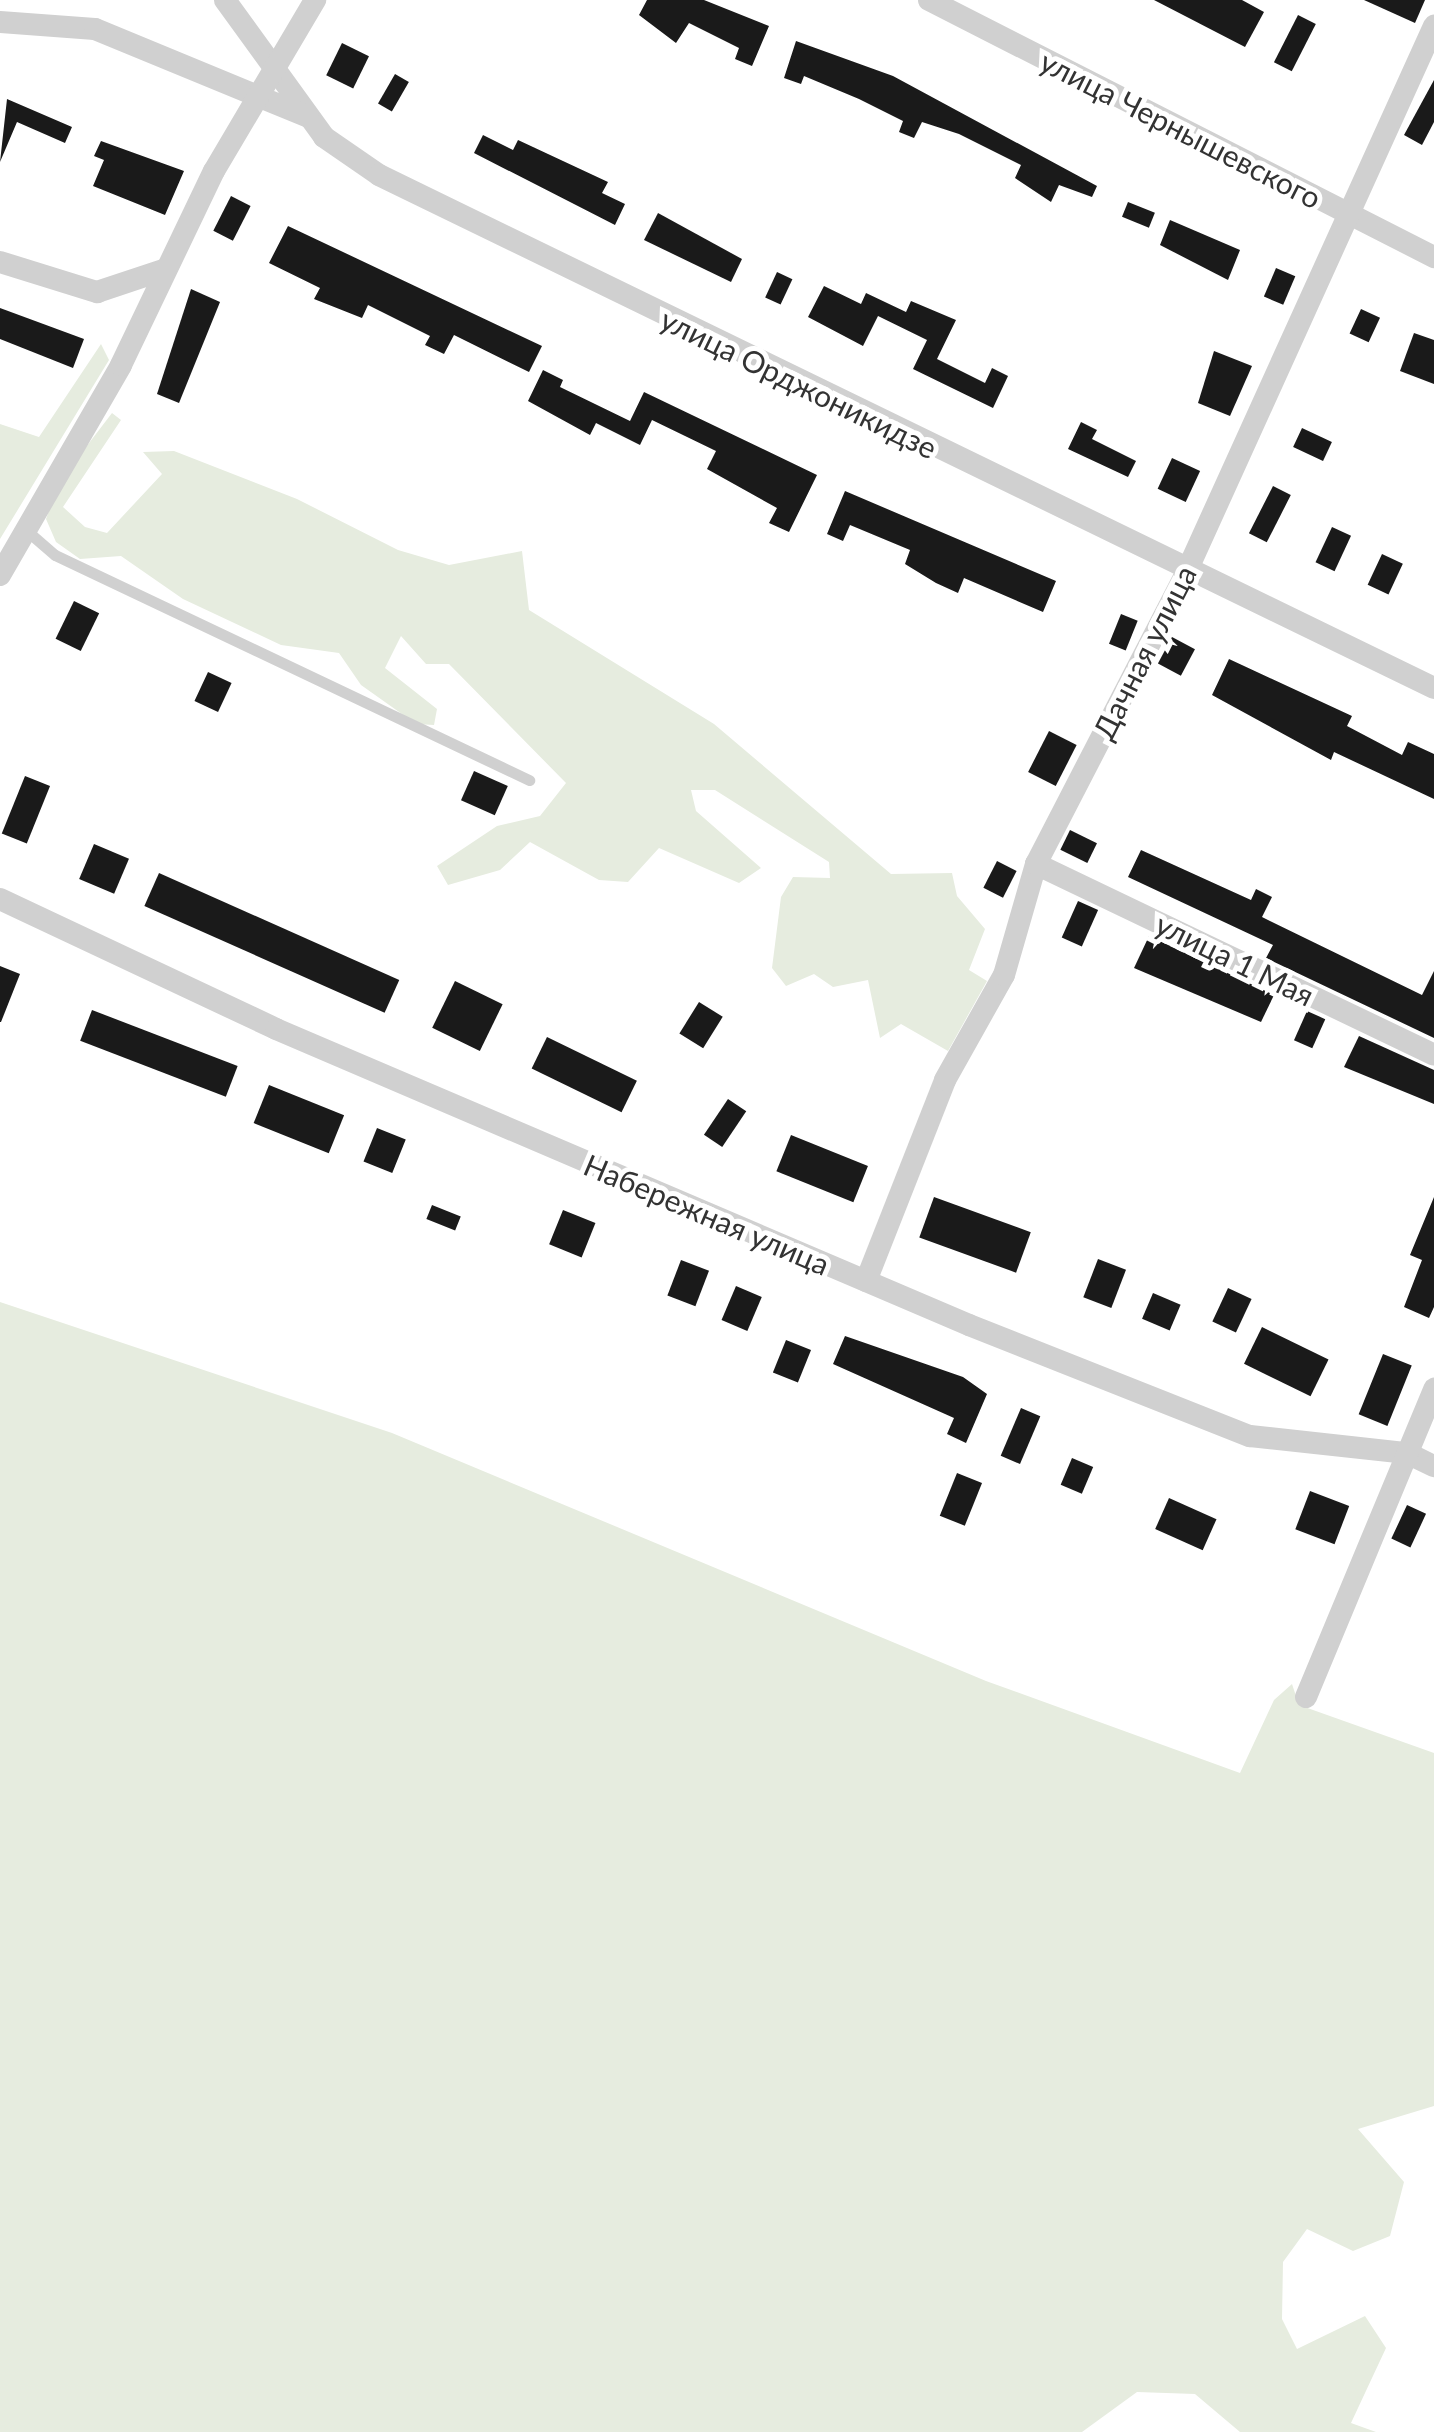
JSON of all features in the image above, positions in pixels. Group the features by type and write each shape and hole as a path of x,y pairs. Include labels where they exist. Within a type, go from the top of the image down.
{"street":[{"name":"улица Орджоникидзе","path":"225,0 324,138 378,175 1186,573 1434,688"},
{"path":"0,576 121,365 164,270 273,64 315,0"},
{"name":"улица Чернышевского","path":"929,0 1434,257"},
{"path":"0,22 95,30 311,118"},
{"name":"Дачная улица","path":"866,1281 945,1080 1004,975 1036,864 1186,573 1352,216 1434,26"},
{"path":"0,262 96,292 164,270"},
{"name":"улица 1 Мая","path":"1036,864 1434,1055"},
{"name":"Набережная улица","path":"0,900 276,1029 866,1281 1250,1436 1408,1454 1434,1466"},
{"path":"1306,1697 1434,1389"}],"lane":[{"path":"26,530 55,555 529,780"}],"shaded area":[{"path":"101,344 109,360 0,539 0,424 39,437"},
{"path":"112,413 121,420 63,507 85,527 107,533 162,474 143,452 174,451 297,499 398,550 449,565 522,551 529,610 714,724 891,874 952,873 957,896 985,929 969,970 987,981 948,1051 901,1024 880,1038 868,980 833,987 814,974 786,986 772,968 781,897 793,877 830,878 829,862 715,790 691,790 696,811 761,868 739,883 659,848 628,882 599,880 530,842 500,870 448,885 437,866 497,826 540,816 566,783 449,664 426,664 401,636 385,668 437,709 434,725 416,724 361,685 339,653 281,645 183,599 121,556 80,559 56,542 46,519 60,481"},
{"path":"0,1302 392,1433 986,1681 1240,1773 1274,1700 1292,1684 1299,1705 1434,1753 1434,2106 1358,2129 1404,2182 1390,2236 1353,2251 1307,2229 1283,2262 1282,2319 1297,2349 1365,2316 1386,2348 1351,2423 1376,2432 1240,2432 1195,2394 1137,2392 1082,2432 0,2432"}],"building":[{"path":"647,0 704,0 769,26 752,66 735,59 739,48 689,23 676,43 639,15"},
{"path":"1154,0 1242,0 1264,12 1245,47"},
{"path":"1364,0 1425,0 1415,23"},
{"path":"1298,15 1316,24 1292,71 1274,62"},
{"path":"796,41 893,76 1097,186 1092,197 1059,185 1051,202 1015,178 1021,165 959,134 922,122 914,138 899,132 903,121 859,99 804,76 801,84 784,78"},
{"path":"342,43 369,56 353,89 326,75"},
{"path":"395,74 409,82 392,111 378,103"},
{"path":"1434,80 1434,122 1422,145 1404,135"},
{"path":"7,99 72,127 65,143 17,122 0,162"},
{"path":"483,135 513,150 518,140 608,182 602,193 625,204 615,225 474,153"},
{"path":"101,141 184,171 165,215 93,186 104,160 94,156"},
{"path":"231,196 251,206 233,241 213,231"},
{"path":"1128,202 1155,213 1149,228 1122,217"},
{"path":"658,213 742,259 731,282 644,240"},
{"path":"1170,220 1240,250 1228,280 1160,245"},
{"path":"288,226 542,346 529,372 454,335 444,354 425,345 430,336 368,305 362,318 314,299 320,288 269,263"},
{"path":"1276,268 1295,276 1283,305 1264,297"},
{"path":"777,272 792,279 781,305 765,297"},
{"path":"824,286 861,304 866,293 906,312 911,301 956,320 937,359 985,383 992,368 1008,376 993,408 913,369 927,340 878,316 863,346 808,317"},
{"path":"191,289 220,302 179,403 157,394"},
{"path":"0,308 84,339 73,368 0,339"},
{"path":"1361,309 1380,318 1369,342 1350,333"},
{"path":"1414,333 1434,340 1434,384 1400,371"},
{"path":"1214,351 1252,366 1230,416 1198,403"},
{"path":"543,370 563,380 560,387 630,421 644,392 817,475 789,532 769,523 777,508 707,469 716,451 652,420 640,445 596,423 590,435 528,401"},
{"path":"1081,422 1097,430 1092,439 1136,461 1128,477 1068,449"},
{"path":"1302,428 1332,442 1323,461 1293,447"},
{"path":"1172,458 1200,471 1186,502 1158,489"},
{"path":"1273,486 1291,495 1267,542 1249,533"},
{"path":"845,491 1056,581 1043,612 964,578 958,593 905,564 910,550 850,525 843,541 827,534"},
{"path":"1332,527 1351,536 1335,571 1316,562"},
{"path":"1382,554 1403,564 1388,595 1368,585"},
{"path":"74,601 99,613 81,651 56,639"},
{"path":"1121,614 1138,621 1126,650 1109,644"},
{"path":"1172,637 1195,649 1181,676 1158,663"},
{"path":"1229,659 1352,716 1347,726 1402,755 1408,742 1434,754 1434,799 1334,752 1331,760 1212,695"},
{"path":"208,672 232,683 218,712 194,701"},
{"path":"1049,731 1077,745 1056,786 1028,772"},
{"path":"474,771 508,786 495,815 461,800"},
{"path":"25,776 50,786 27,844 2,833"},
{"path":"1070,830 1097,843 1087,863 1060,850"},
{"path":"94,844 129,859 114,894 79,879"},
{"path":"1141,850 1251,900 1256,889 1272,897 1262,917 1422,995 1434,971 1434,1038 1266,958 1273,945 1128,877"},
{"path":"997,861 1017,871 1003,898 983,888"},
{"path":"159,873 399,980 385,1013 144,906"},
{"path":"1078,901 1098,910 1082,946 1062,938"},
{"path":"1149,936 1274,995 1261,1022 1134,968"},
{"path":"0,966 20,974 1,1022 0,1022"},
{"path":"455,981 503,1004 480,1051 432,1028"},
{"path":"699,1002 723,1017 703,1048 679,1033"},
{"path":"92,1010 238,1066 226,1097 80,1041"},
{"path":"1307,1011 1325,1019 1312,1048 1294,1040"},
{"path":"1359,1036 1434,1070 1434,1104 1344,1067"},
{"path":"547,1037 637,1081 622,1112 532,1068"},
{"path":"269,1085 344,1115 329,1153 254,1123"},
{"path":"728,1099 746,1111 722,1147 704,1135"},
{"path":"377,1128 406,1140 392,1173 364,1161"},
{"path":"791,1135 868,1166 853,1202 776,1171"},
{"path":"934,1197 1031,1232 1016,1273 919,1237"},
{"path":"1434,1197 1434,1307 1429,1318 1404,1307 1422,1260 1410,1255"},
{"path":"432,1205 461,1217 455,1231 426,1219"},
{"path":"563,1210 595,1223 582,1257 549,1244"},
{"path":"1098,1259 1126,1270 1111,1308 1083,1297"},
{"path":"681,1260 709,1271 695,1306 667,1295"},
{"path":"736,1286 762,1297 747,1331 722,1320"},
{"path":"1228,1288 1252,1299 1236,1333 1212,1322"},
{"path":"1153,1293 1181,1305 1170,1330 1142,1319"},
{"path":"1262,1327 1329,1359 1311,1396 1244,1364"},
{"path":"845,1336 963,1377 987,1394 966,1443 947,1434 954,1418 833,1364"},
{"path":"786,1340 811,1350 798,1383 773,1372"},
{"path":"1383,1354 1412,1366 1387,1426 1359,1414"},
{"path":"1021,1408 1040,1416 1020,1464 1001,1456"},
{"path":"1072,1458 1093,1467 1082,1494 1061,1485"},
{"path":"957,1473 982,1483 965,1526 940,1516"},
{"path":"1310,1491 1349,1506 1335,1544 1295,1529"},
{"path":"1169,1498 1217,1519 1203,1550 1155,1529"},
{"path":"1407,1505 1426,1514 1410,1547 1391,1539"}]}
